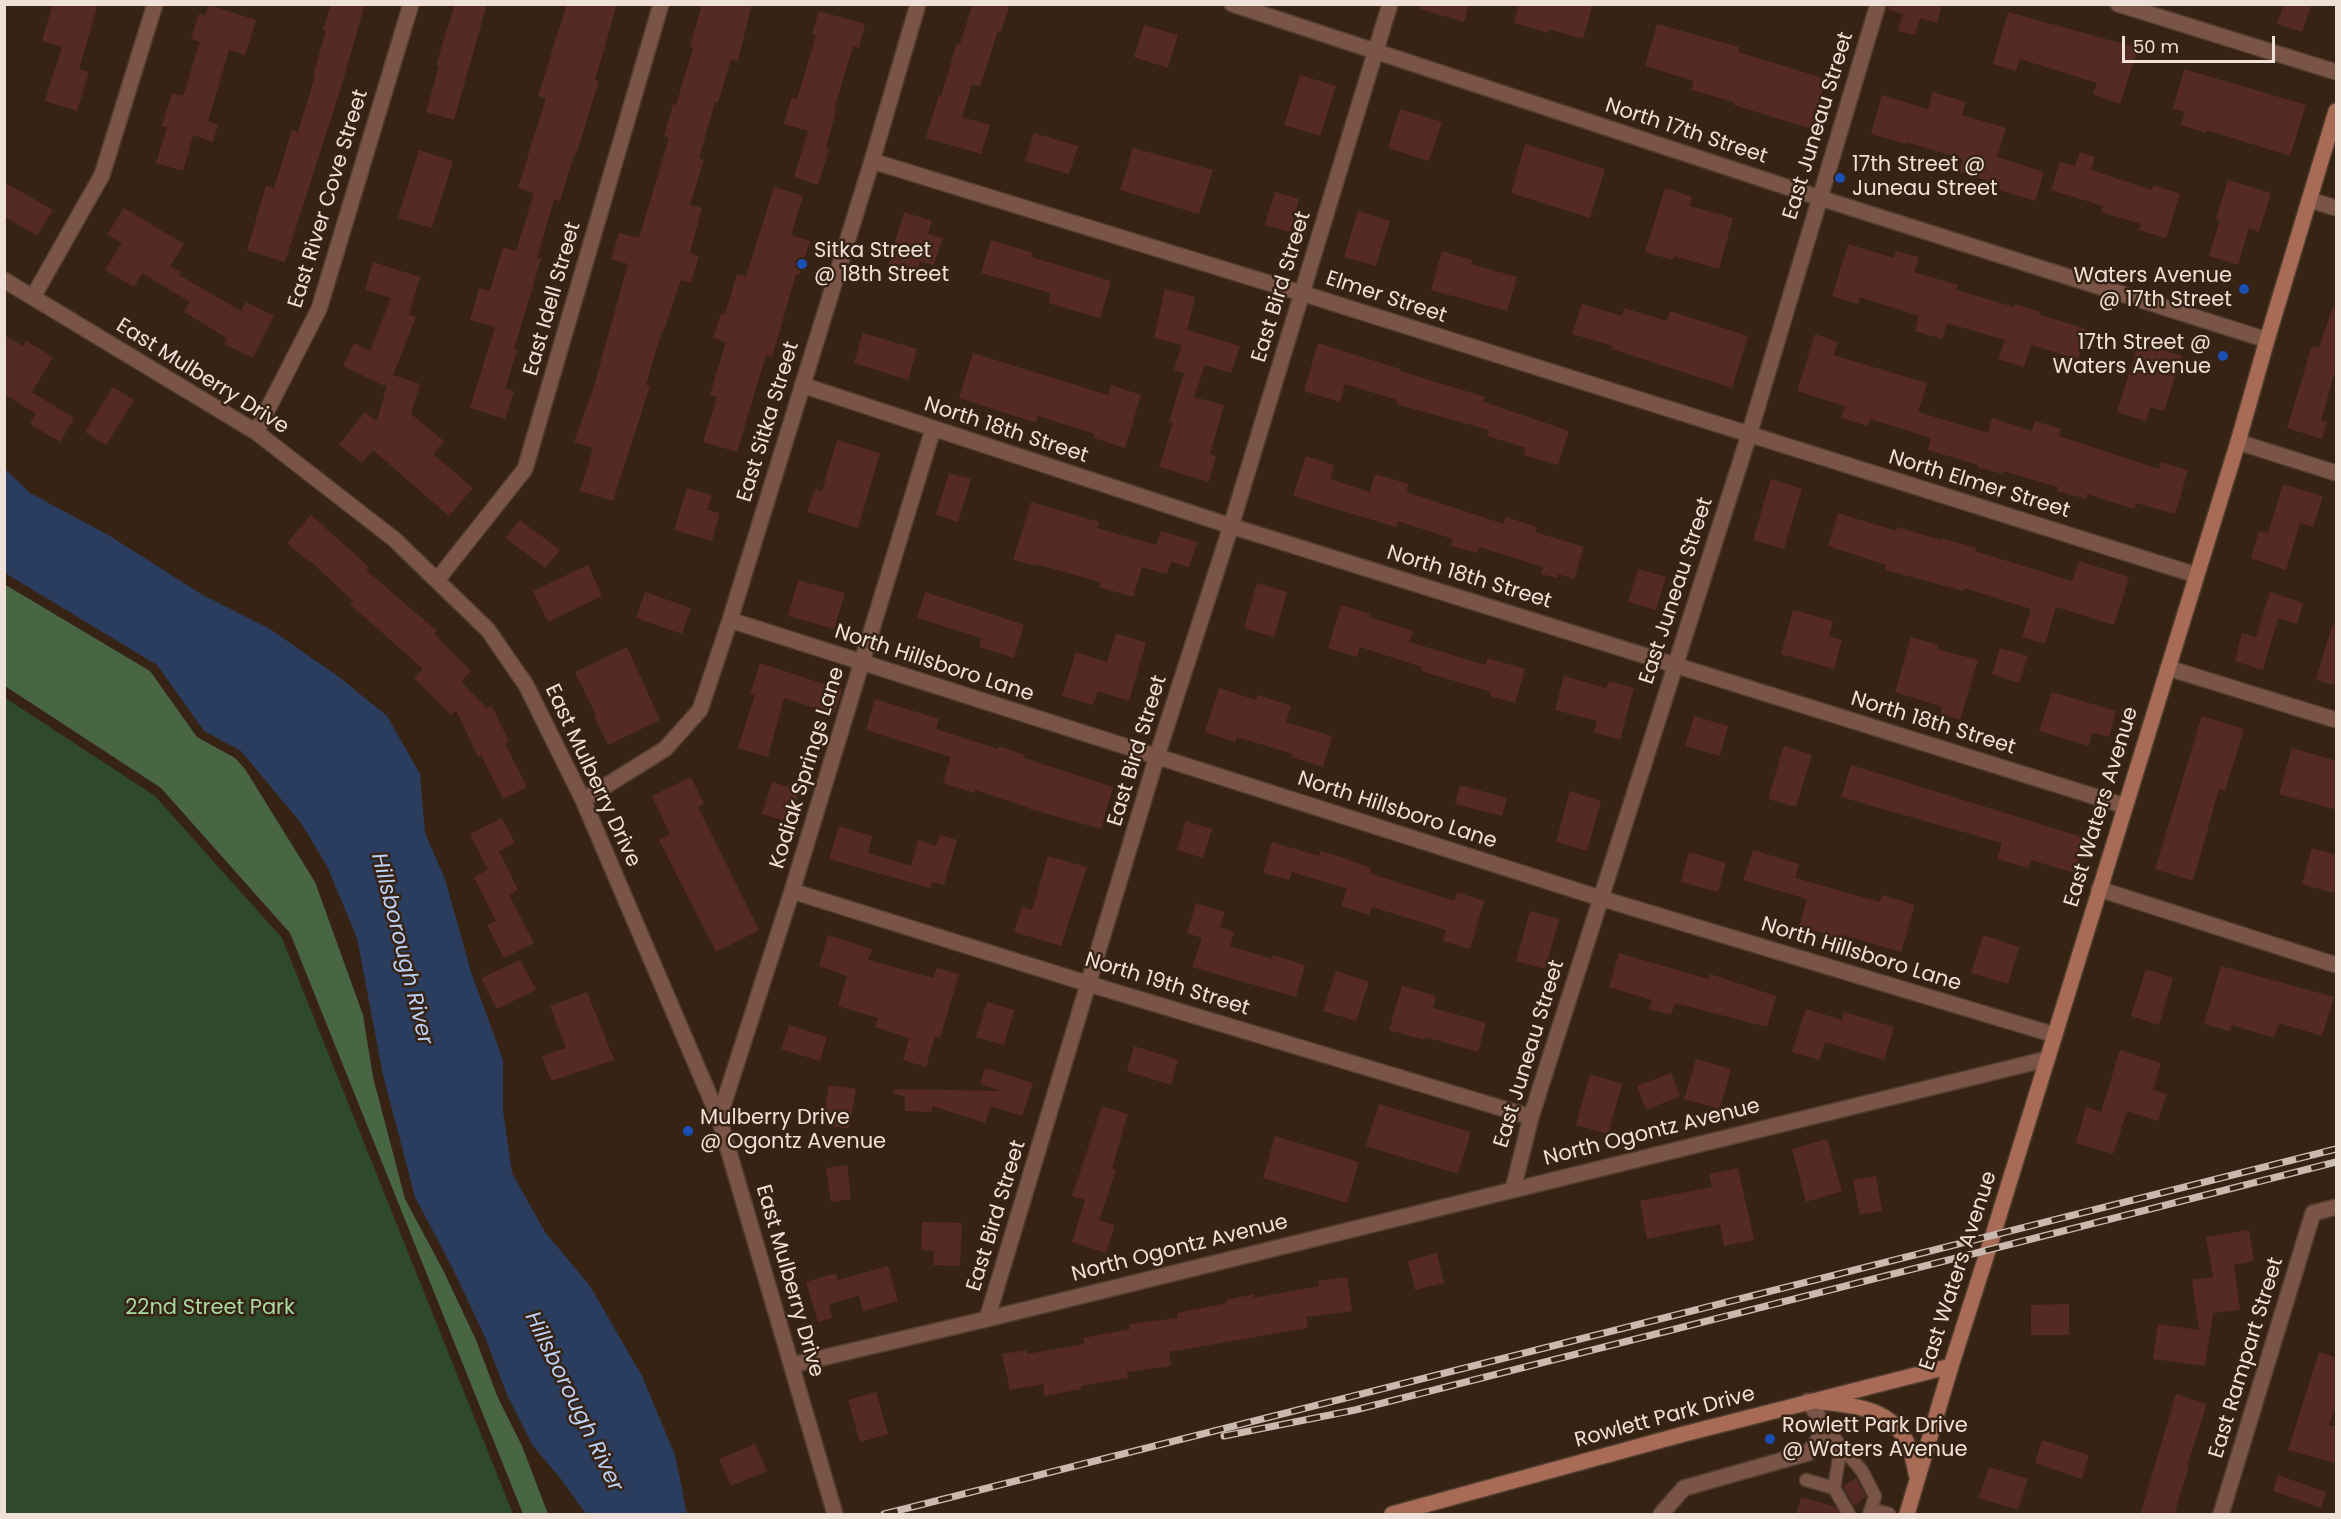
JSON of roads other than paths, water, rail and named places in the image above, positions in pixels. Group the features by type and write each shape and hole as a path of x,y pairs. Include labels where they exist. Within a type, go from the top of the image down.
{"street":[{"path":"33,297 102,175 155,4"},
{"name":"East River Cove Street","path":"256,432 319,309 411,4"},
{"name":"East Idell Street","path":"437,580 525,469 661,4"},
{"name":"East Sitka Street","path":"583,800 665,749 700,710 872,161 918,4"},
{"name":"North 17th Street","path":"1232,4 1820,198 2267,340"},
{"name":"East Bird Street","path":"792,1365 987,1319 1157,756 1303,294 1390,4"},
{"name":"East Juneau Street","path":"1513,1189 1531,1118 1749,435 1878,4"},
{"path":"2118,4 2337,72"},
{"name":"East Waters Avenue","path":"1907,1515 1951,1366 2238,442 2337,111"},
{"name":"Elmer Street","path":"872,161 1749,435"},
{"path":"2310,200 2337,208"},
{"name":"East Mulberry Drive","path":"4,280 256,432 394,539 488,630 526,685 583,800 719,1118 836,1515"},
{"name":"North 18th Street","path":"802,385 1231,526 2125,806"},
{"name":"Kodiak Springs Lane","path":"719,1118 792,891 933,429"},
{"name":"North Elmer Street","path":"1749,435 2196,575"},
{"path":"2238,442 2337,473"},
{"name":"North Hillsboro Lane","path":"730,620 1600,898 2055,1035"},
{"path":"2168,668 2337,720"},
{"path":"2099,888 2337,965"},
{"name":"North 19th Street","path":"792,891 1531,1118"},
{"name":"North Ogontz Avenue","path":"987,1319 2047,1059"},
{"name":"East Rampart Street","path":"2221,1515 2313,1213 2337,1207"},
{"name":"Rowlett Park Drive","path":"1392,1515 1808,1401 1951,1366"},
{"path":"1661,1515 1684,1488 1808,1454 1827,1429 1808,1401"},
{"path":"1808,1401 1852,1405 1877,1413 1894,1424 1905,1436 1913,1453 1917,1480"}],"lane":[{"path":"1827,1429 1862,1471 1875,1496 1870,1512 1889,1515"},
{"path":"1841,1446 1834,1488 1849,1515"},
{"path":"1806,1480 1834,1488"}],"water":[{"name":"Hillsborough River","path":"5,469 30,493 110,536 201,594 270,629 339,677 387,716 420,774 425,833 445,879 471,972 503,1060 503,1111 512,1173 545,1232 590,1286 642,1376 675,1455 687,1514 586,1514 533,1446 507,1395 485,1337 453,1269 415,1197 383,1075 357,938 327,866 301,823 241,751 204,731 157,665 5,573"}],"railway":[{"path":"884,1514 2336,1149"},
{"path":"1224,1436 1355,1410 2336,1162"}],"place":[{"name":"17th Street @ Juneau Street","path":"1840,178"},
{"name":"Sitka Street @ 18th Street","path":"802,264"},
{"name":"Waters Avenue @ 17th Street","path":"2244,289"},
{"name":"17th Street @ Waters Avenue","path":"2223,356"},
{"name":"Mulberry Drive @ Ogontz Avenue","path":"688,1131"},
{"name":"Rowlett Park Drive @ Waters Avenue","path":"1770,1439"}],"park label":[{"name":"22nd Street Park","path":"210,1309"}]}
